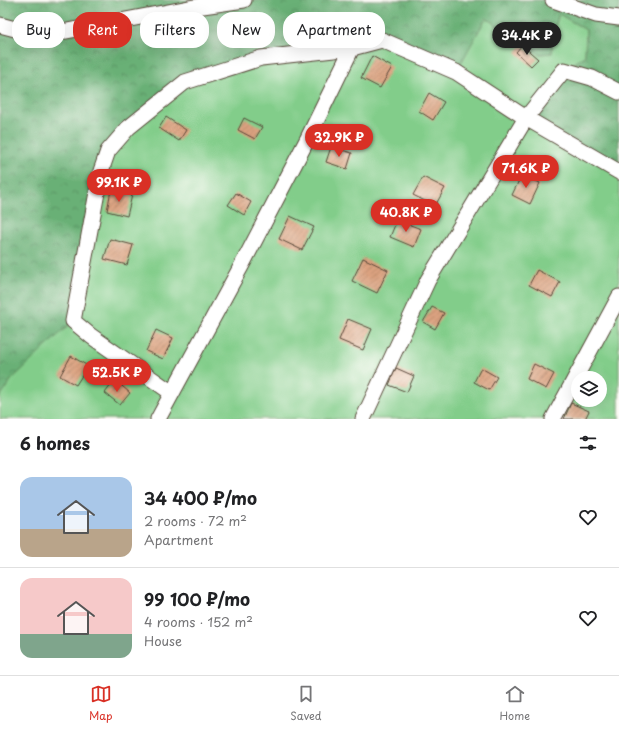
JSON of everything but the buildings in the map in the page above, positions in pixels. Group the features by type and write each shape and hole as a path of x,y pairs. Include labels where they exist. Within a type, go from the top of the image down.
{"street":[{"path":"0,25 34,34 51,34 189,8 244,0"},
{"path":"553,0 596,14 619,18"},
{"path":"385,41 456,72 526,118 619,172"},
{"path":"172,393 91,336 73,321 101,171 108,151 128,128 185,82 261,58 352,48"},
{"path":"158,419 244,261 307,140 352,48"},
{"path":"363,419 428,280 526,118 564,70 592,78 619,92"},
{"path":"553,419 619,297"}],"green space":[{"path":"0,0 619,0 619,176 531,121 564,70 585,56 586,30 559,14 552,36 552,53 539,54 486,18 456,72 385,41 385,12 283,12 283,48 344,48 185,82 108,151 73,321 11,380 0,397"},
{"path":"559,14 586,30 585,56 564,70 619,176 619,419 0,419 0,397 11,380 108,151 185,82 261,58 317,48 385,48 385,36 486,18 539,54 552,53 552,36"}]}
